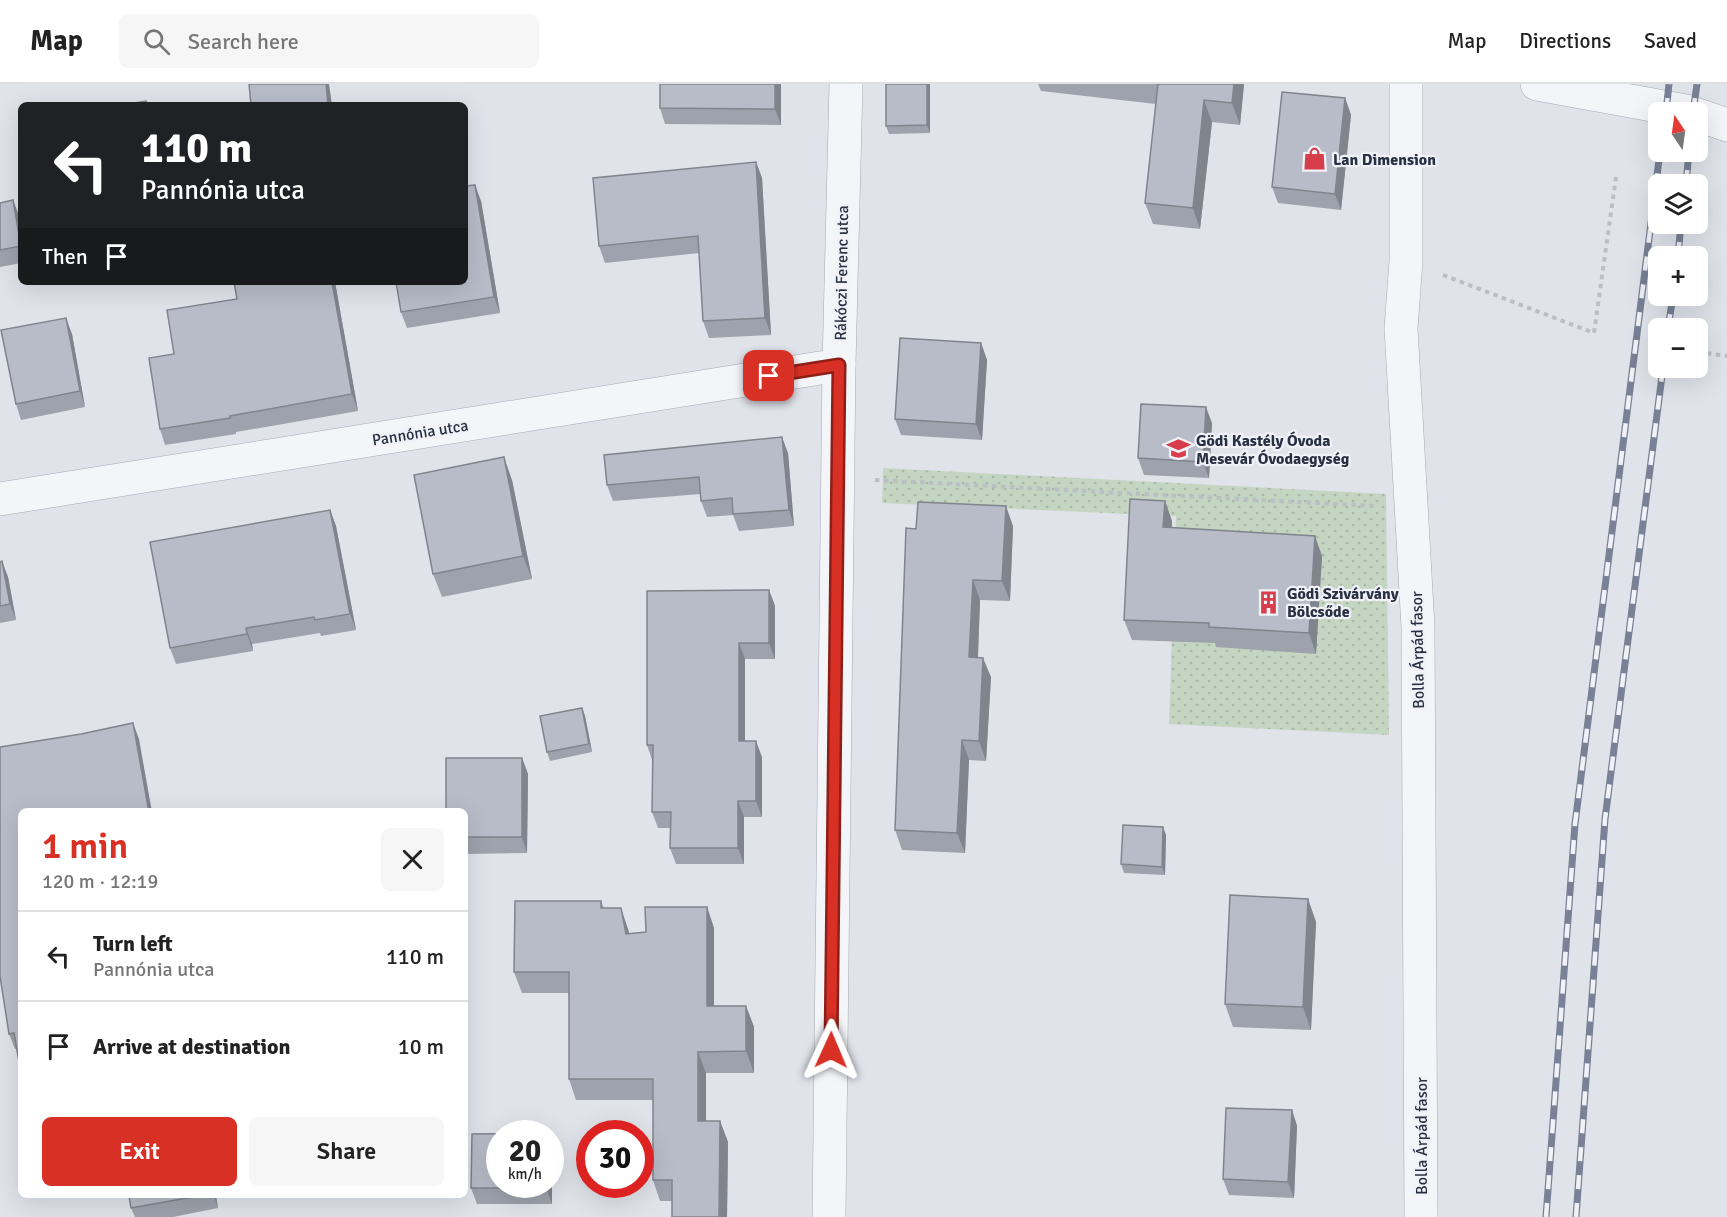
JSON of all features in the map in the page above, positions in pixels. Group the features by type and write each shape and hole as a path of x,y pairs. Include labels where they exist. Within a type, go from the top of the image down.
{"street":[{"name":"Rákóczi Ferenc utca","path":"829,1217 839,365 846,84"},
{"name":"Bolla Árpád fasor","path":"1406,84 1406,261 1401,328 1418,627 1421,1217"},
{"path":"1536,84 1648,105"},
{"path":"1708,118 1727,125"},
{"name":"Pannónia utca","path":"0,499 839,365"}],"path":[{"path":"1406,261 1594,333 1616,177"},
{"path":"1708,353 1727,356"},
{"path":"883,480 1374,506"}],"green space":[{"path":"883,468 1386,494 1389,735 1169,724 1176,516 882,503"}],"building":[{"path":"249,84 326,84 328,102 251,102"},
{"path":"660,84 775,84 775,109 660,108"},
{"path":"886,84 927,84 927,125 886,126"},
{"path":"1158,84 1234,84 1232,103 1204,100 1193,208 1145,203"},
{"name":"Lan Dimension","path":"1282,92 1345,98 1335,194 1272,187"},
{"path":"756,162 765,318 703,321 698,236 599,246 593,178"},
{"path":"475,185 494,297 401,312 396,285 468,285 468,186"},
{"path":"13,200 18,229 18,247 0,250 0,203"},
{"path":"235,285 333,285 352,394 160,429 149,358 174,354 167,310 237,299"},
{"path":"66,318 80,391 16,404 1,330"},
{"path":"900,338 981,343 976,424 895,419"},
{"name":"Gödi Kastély Óvoda Mesevár Óvodaegység","path":"1141,404 1206,407 1203,462 1138,458"},
{"path":"782,437 789,510 733,514 732,498 701,501 699,477 607,485 604,455"},
{"path":"504,457 523,556 433,574 414,475"},
{"path":"1130,499 1165,501 1163,527 1315,536 1309,633 1209,627 1209,623 1124,620"},
{"path":"918,502 1006,506 1002,581 973,580 969,657 983,658 979,741 962,740 957,833 895,830 906,528 916,529"},
{"path":"330,510 350,614 315,620 314,617 246,628 247,634 170,648 150,542"},
{"path":"2,561 10,604 0,606 0,562"},
{"path":"769,590 769,643 739,643 739,741 756,741 756,801 738,801 738,848 670,848 671,812 652,812 653,745 647,745 647,591"},
{"path":"582,708 589,744 547,752 540,716"},
{"path":"133,723 148,808 18,808 18,1056 14,1033 9,1034 0,976 0,747"},
{"path":"446,758 522,758 522,837 468,837 468,808 446,808"},
{"path":"1123,825 1163,827 1162,867 1121,864"},
{"path":"1230,895 1308,899 1303,1007 1225,1004"},
{"path":"515,901 601,901 601,908 621,908 626,934 646,932 645,907 707,907 707,1006 746,1006 746,1051 698,1052 698,1121 720,1121 719,1217 672,1217 672,1180 654,1180 653,1079 569,1079 569,972 514,972"},
{"path":"1226,1108 1292,1110 1288,1182 1223,1179"},
{"path":"472,1134 486,1134 486,1188 471,1188"},
{"path":"129,1198 187,1198 131,1208"}],"railway":[{"path":"1667,102 1669,84"},
{"path":"1694,102 1697,84"},
{"path":"1546,1217 1575,824 1659,162"},
{"path":"1687,174 1688,162"},
{"path":"1679,246 1680,234"},
{"path":"1670,318 1671,306"},
{"path":"1576,1217 1605,819 1662,378"}],"place":[{"name":"Lan Dimension","path":"1315,159"},
{"name":"Gödi Kastély Óvoda Mesevár Óvodaegység","path":"1178,449"},
{"name":"Gödi Szivárvány Bölcsőde","path":"1269,602"}],"route":[{"path":"769,376 839,365 831,1050"}]}
